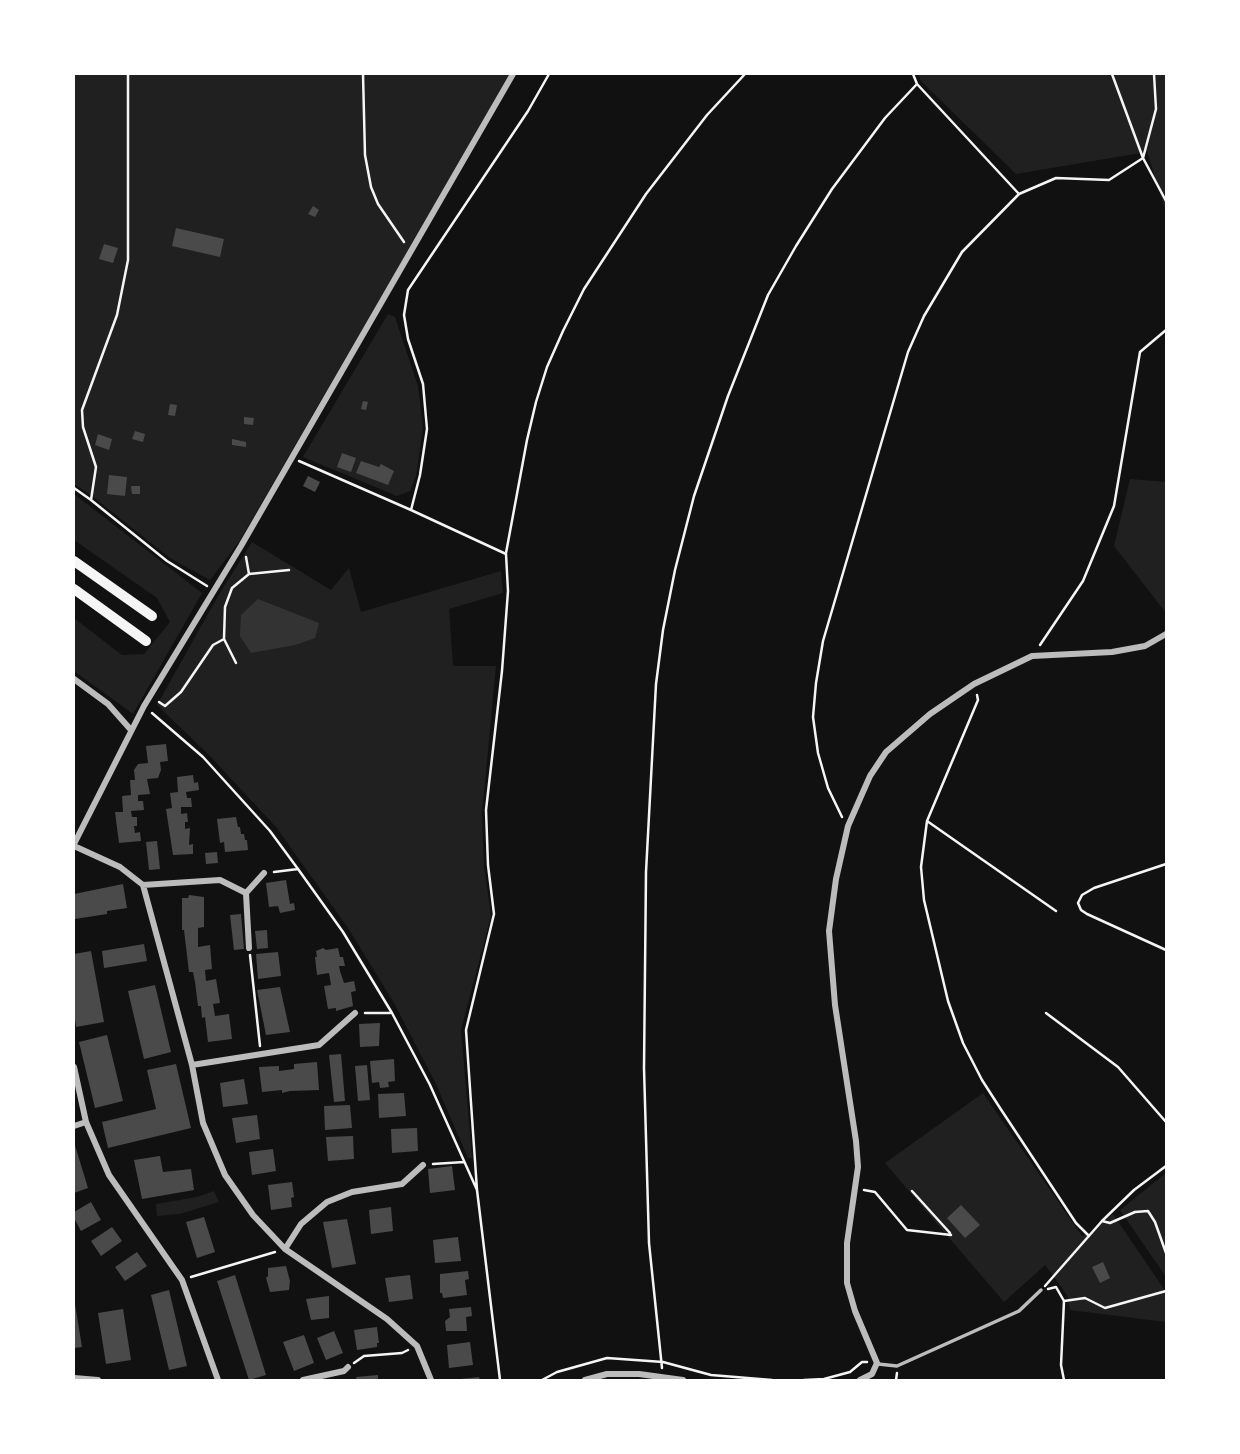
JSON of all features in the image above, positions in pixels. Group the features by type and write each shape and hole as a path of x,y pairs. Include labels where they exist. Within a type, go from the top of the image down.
{"highway":[{"path":"74,561 152,616"},
{"path":"74,589 146,641"}],"street":[{"path":"431,1381 417,1346 387,1319 285,1249 253,1215 225,1175 203,1123 192,1065 143,885 120,867 74,845 144,706 241,547 513,74"},
{"path":"860,1381 872,1374 877,1363 855,1311 847,1283 847,1244 858,1167 835,1005 828,931 848,826 870,776 886,752 930,714 974,684 1032,656 1112,652 1145,646 1167,634"},
{"path":"74,679 108,704 131,730"},
{"path":"249,948 246,893 264,873"},
{"path":"143,885 220,880 246,893"},
{"path":"192,1065 319,1045 355,1013"},
{"path":"74,1067 86,1122 109,1175 182,1280 218,1381"},
{"path":"74,1126 86,1122"},
{"path":"285,1249 301,1223 327,1202 352,1192 402,1184 423,1165"},
{"path":"303,1381 344,1371 348,1367"},
{"path":"585,1381 607,1374 639,1374 682,1381"},
{"path":"74,1378 98,1381"}],"lane":[{"path":"877,1363 897,1366 909,1361 1019,1311 1041,1290"}],"path":[{"path":"91,500 96,467 83,427 82,410 117,315 128,260 128,74"},
{"path":"363,74 365,155 371,187 384,213 412,249"},
{"path":"411,510 420,475 426,429 423,384 408,339 404,315 408,290 528,111 549,74"},
{"path":"500,1381 477,1190 466,1030 494,914 488,865 486,810 502,671 508,591 506,554 527,440 547,367 592,277 646,194 707,115 745,74"},
{"path":"913,74 917,84 1019,194"},
{"path":"1112,74 1143,158 1167,201"},
{"path":"848,826 837,811 818,753 813,717 816,683 823,641 855,526 913,340 962,252 1019,194 1056,178 1108,180 1143,158 1156,109 1154,74"},
{"path":"663,1362 649,1243 644,1082 646,872 656,684 663,630 694,496 728,396 768,295 832,189 885,118 917,84"},
{"path":"1032,656 1083,581 1099,543 1114,506 1140,352 1167,330"},
{"path":"291,457 506,554"},
{"path":"74,488 167,561 213,590"},
{"path":"241,547 246,555 249,574"},
{"path":"236,663 224,639 225,607 232,588 249,574 289,570"},
{"path":"151,695 164,706 181,692 213,645 224,639"},
{"path":"974,684 978,700 927,821 921,867 924,900 948,1001 963,1042 1000,1108 1076,1223 1089,1236"},
{"path":"144,706 203,757 270,831 343,932 392,1013 430,1084 477,1190"},
{"path":"927,821 1056,911"},
{"path":"1167,864 1094,888 1082,895 1078,903 1081,910 1087,914 1167,950"},
{"path":"264,873 298,869"},
{"path":"249,948 261,1054"},
{"path":"355,1013 392,1013"},
{"path":"1046,1013 1118,1068 1167,1122"},
{"path":"441,1164 464,1162"},
{"path":"1041,1290 1102,1220 1134,1190 1167,1166"},
{"path":"856,1189 875,1192 907,1230 951,1235 912,1191"},
{"path":"1102,1220 1110,1223 1135,1212 1148,1211 1167,1253"},
{"path":"182,1280 285,1249"},
{"path":"1041,1290 1056,1287 1064,1301 1061,1365 1064,1381"},
{"path":"1064,1301 1085,1298 1105,1308 1167,1291"},
{"path":"348,1367 364,1356 402,1353 417,1346"},
{"path":"542,1381 557,1372 607,1358 663,1362 711,1375 772,1381"},
{"path":"804,1381 850,1372 862,1362 877,1363"}],"shaded area":[{"path":"74,74 510,74 239,542 210,580 170,558 74,484"},
{"path":"918,74 1166,74 1166,212 1147,152 1016,174 921,81"},
{"path":"388,314 395,317 418,386 423,428 416,476 410,491 397,496 303,457"},
{"path":"1130,479 1166,482 1166,613 1114,546"},
{"path":"74,494 202,593 133,714 74,671 74,618 122,655 144,654 170,622 157,598 74,540"},
{"path":"252,542 331,590 349,568 361,612 501,571 503,593 449,609 453,666 496,666 482,814 484,866 491,916 461,1030 472,1158 468,1158 435,1082 394,1003 348,928 276,827 208,754 157,705 218,596"},
{"path":"258,599 319,623 315,638 295,645 251,653 240,636 241,615"},
{"path":"983,1093 1082,1236 1113,1214 1166,1292 1166,1322 1070,1310 1067,1295 1045,1265 1004,1302 885,1163"},
{"path":"1166,1173 1166,1277 1120,1210"},
{"path":"214,1191 219,1202 180,1214 157,1216 156,1204 197,1197"}],"building":[{"path":"313,206 319,210 315,217 308,214"},
{"path":"176,228 224,239 220,257 172,246"},
{"path":"104,244 118,248 113,263 99,259"},
{"path":"363,401 368,402 366,410 361,409"},
{"path":"170,404 177,405 175,416 168,415"},
{"path":"244,417 254,418 253,425 244,424"},
{"path":"135,431 145,434 143,442 132,439"},
{"path":"98,434 112,439 109,450 95,445"},
{"path":"232,439 246,442 246,447 232,445"},
{"path":"342,453 356,458 351,472 337,467"},
{"path":"361,461 379,467 381,464 394,471 388,485 356,473"},
{"path":"109,475 127,477 125,496 107,494"},
{"path":"308,476 320,482 315,492 303,486"},
{"path":"131,486 140,486 140,494 132,494"},
{"path":"166,744 168,761 160,762 158,778 147,779 150,794 138,795 138,801 143,801 144,810 131,811 132,817 137,817 135,833 140,832 141,841 119,843 115,812 123,812 122,796 131,795 130,780 135,780 134,770 138,764 148,763 146,746"},
{"path":"193,775 199,790 186,792 187,798 191,798 192,807 181,807 181,814 187,813 188,822 185,822 185,829 190,828 189,845 193,844 193,854 173,855 166,809 172,808 170,793 178,792 177,777"},
{"path":"236,817 241,834 244,834 247,840 248,850 225,852 224,842 220,843 217,819"},
{"path":"157,841 160,869 149,870 146,842"},
{"path":"217,852 218,863 206,864 205,853"},
{"path":"286,880 290,904 294,903 295,910 280,913 278,906 269,907 266,883"},
{"path":"123,884 127,908 75,919 74,894"},
{"path":"189,895 204,897 204,927 198,928 198,947 210,945 212,969 205,970 206,981 216,979 220,1003 213,1004 215,1016 229,1014 232,1039 208,1042 205,1017 202,1018 201,1006 198,1006 193,972 189,972 182,930 182,898 188,898"},
{"path":"241,914 244,949 234,950 230,915"},
{"path":"267,930 268,948 257,949 255,931"},
{"path":"144,944 147,961 104,968 102,951"},
{"path":"338,948 340,957 343,957 345,966 339,966 344,983 354,981 356,991 351,992 353,1006 336,1011 336,1008 328,1009 324,986 331,985 329,973 317,975 315,957 316,951"},
{"path":"91,951 104,1022 76,1027 74,954"},
{"path":"278,952 281,976 258,979 256,954"},
{"path":"155,985 171,1052 144,1059 128,991"},
{"path":"280,987 290,1032 266,1035 257,990"},
{"path":"380,1023 379,1046 360,1047 359,1024"},
{"path":"107,1035 123,1101 95,1108 79,1042"},
{"path":"341,1054 345,1101 334,1102 329,1055"},
{"path":"394,1059 395,1081 388,1082 389,1087 380,1088 379,1082 372,1083 370,1061"},
{"path":"317,1062 319,1090 262,1092 259,1067 279,1066 279,1071 294,1069 294,1064"},
{"path":"176,1064 191,1128 108,1148 102,1122 156,1109 147,1070"},
{"path":"367,1065 370,1100 358,1101 355,1066"},
{"path":"244,1079 248,1104 223,1107 220,1083"},
{"path":"404,1093 406,1116 379,1118 378,1094"},
{"path":"350,1105 352,1128 325,1130 324,1106"},
{"path":"257,1115 260,1139 236,1143 232,1118"},
{"path":"417,1128 418,1151 392,1153 391,1129"},
{"path":"353,1136 354,1159 328,1161 326,1137"},
{"path":"74,1142 88,1188 74,1193"},
{"path":"273,1149 276,1171 252,1175 249,1152"},
{"path":"160,1156 163,1172 191,1169 194,1190 142,1199 134,1160"},
{"path":"452,1166 455,1190 430,1193 428,1169"},
{"path":"292,1182 292,1207 271,1210 268,1185"},
{"path":"91,1202 101,1220 81,1231 74,1212"},
{"path":"961,1205 980,1225 965,1238 947,1218"},
{"path":"391,1207 393,1231 371,1234 369,1210"},
{"path":"204,1217 215,1252 197,1258 186,1222"},
{"path":"347,1219 356,1264 332,1268 323,1222"},
{"path":"112,1227 122,1241 101,1256 91,1241"},
{"path":"458,1237 461,1261 435,1263 433,1240"},
{"path":"137,1252 147,1266 125,1281 115,1267"},
{"path":"1103,1262 1110,1278 1100,1283 1092,1267"},
{"path":"286,1266 290,1281 289,1290 270,1292 266,1278 268,1268"},
{"path":"468,1271 469,1279 465,1280 467,1295 443,1298 440,1293 440,1274"},
{"path":"235,1275 266,1375 249,1380 217,1281"},
{"path":"410,1275 413,1299 389,1302 385,1278"},
{"path":"169,1290 187,1366 169,1370 151,1295"},
{"path":"329,1296 329,1318 311,1320 306,1299"},
{"path":"74,1298 82,1347 74,1348"},
{"path":"471,1307 472,1316 466,1317 467,1331 446,1331 445,1321 450,1317 449,1309"},
{"path":"123,1309 131,1360 106,1364 98,1313"},
{"path":"377,1327 377,1347 357,1350 354,1330"},
{"path":"334,1331 343,1353 326,1360 317,1338"},
{"path":"304,1335 314,1363 294,1371 283,1342"},
{"path":"470,1342 473,1365 449,1368 447,1345"},
{"path":"378,1375 378,1380 357,1380 356,1377"},
{"path":"479,1377 480,1380 460,1380 460,1379"}]}
